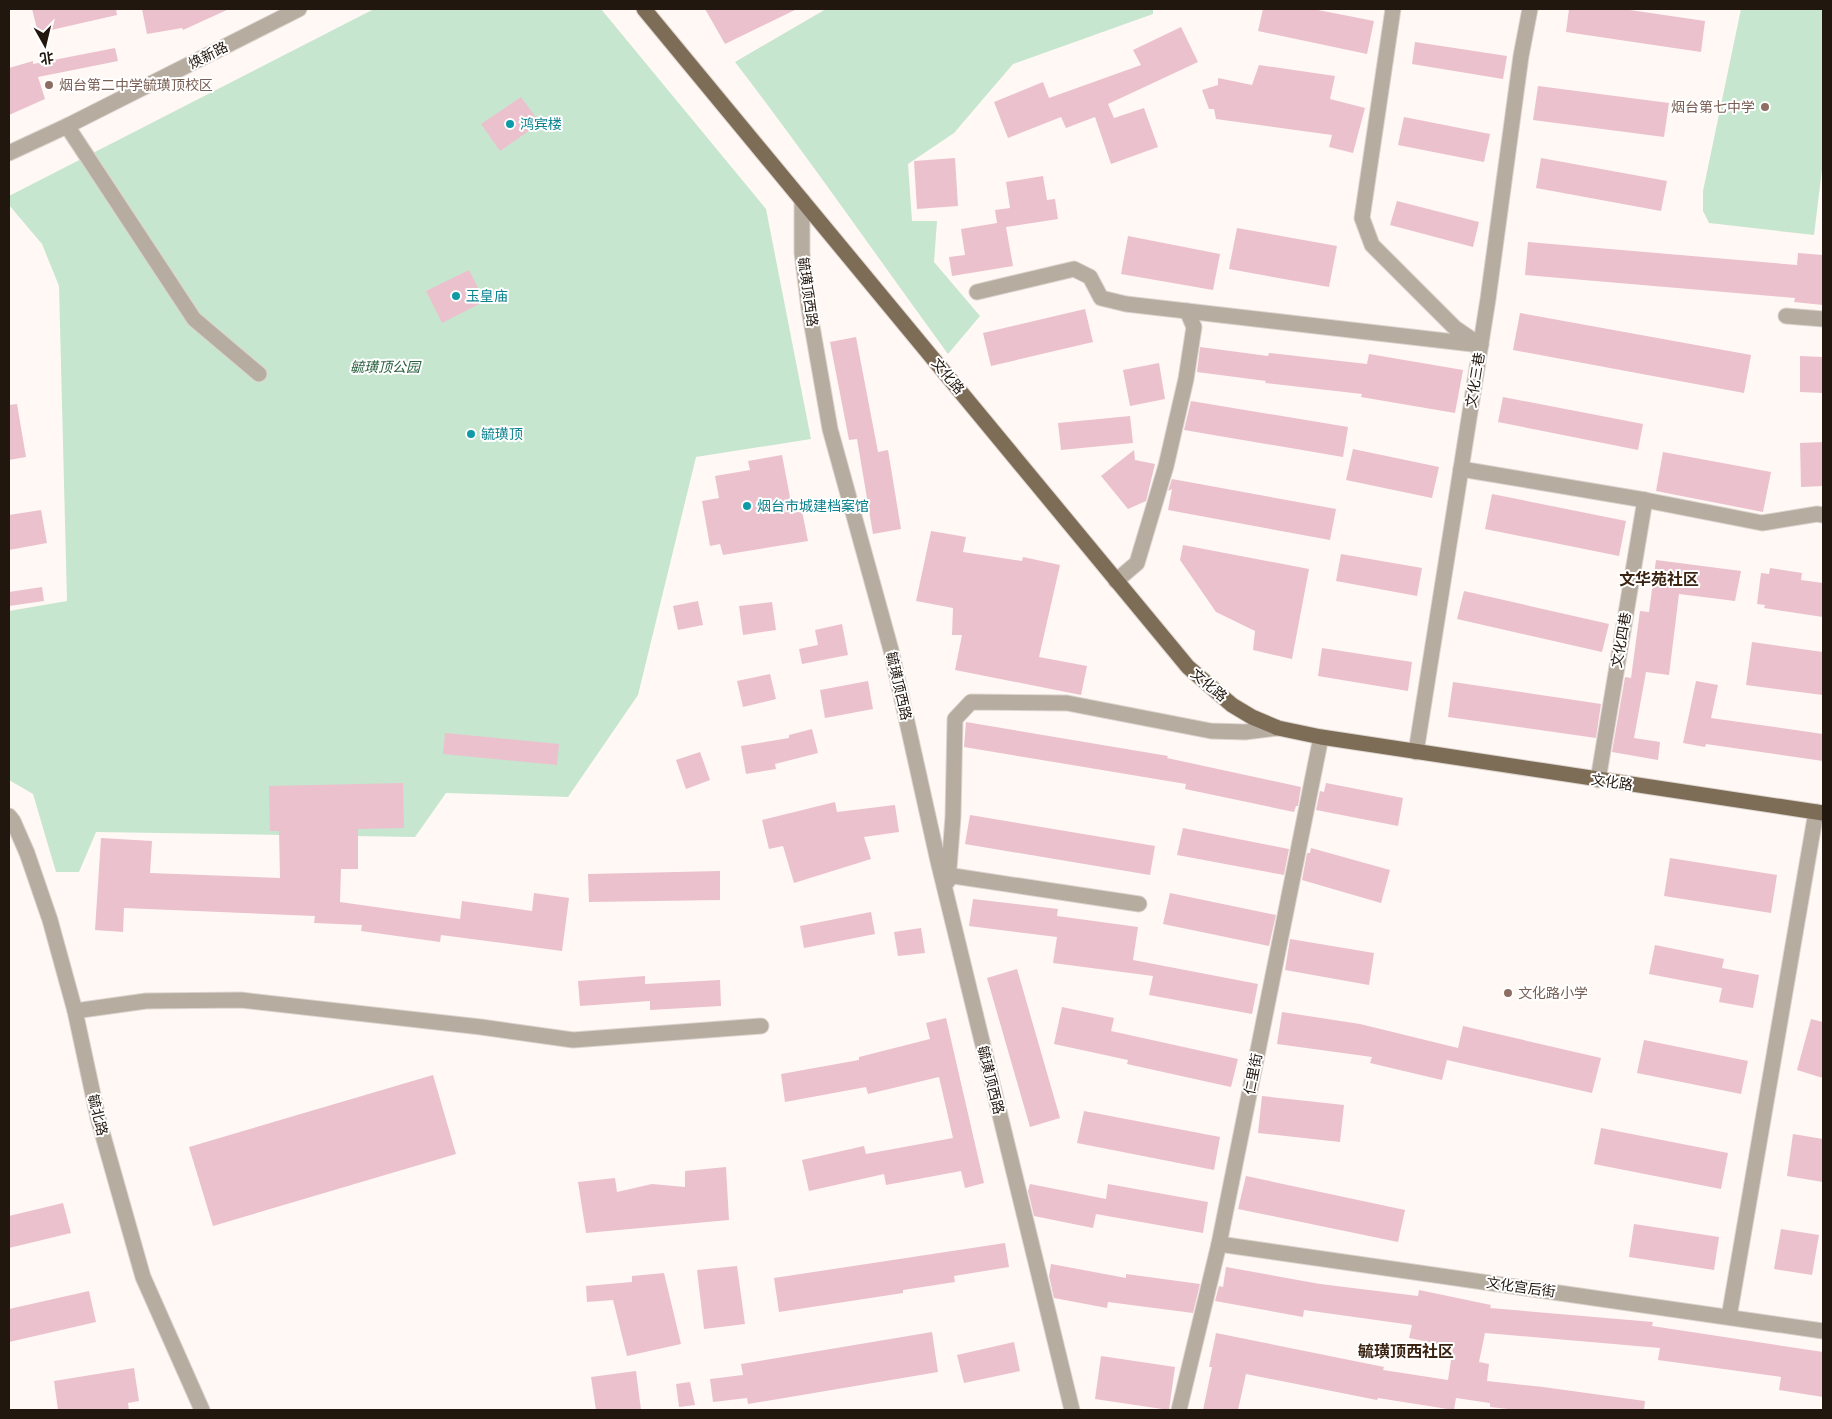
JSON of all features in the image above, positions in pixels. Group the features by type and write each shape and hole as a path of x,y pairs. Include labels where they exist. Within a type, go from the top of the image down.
{"main road":[{"path":"644,9 802,200"},
{"name":"文化路","path":"802,200 1188,667 1232,705 1252,717 1278,728 1321,737 1820,812"}],"street":[{"name":"焕新路","path":"9,153 67,126 299,9"},
{"path":"1393,9 1362,218 1372,245 1456,328 1481,345"},
{"name":"文化三巷","path":"1416,752 1481,345 1521,56 1530,9"},
{"path":"67,126 194,319 259,374"},
{"name":"毓璜顶西路","path":"802,200 802,253 830,429 891,650 951,918 1072,1410"},
{"path":"977,292 1074,269 1090,277 1101,298 1126,304 1481,345"},
{"path":"1116,581 1137,563 1166,466 1186,379 1194,327 1186,311"},
{"path":"1786,316 1823,319"},
{"path":"1461,469 1645,500 1762,523 1817,514 1823,515"},
{"name":"文化四巷","path":"1598,780 1645,500"},
{"path":"951,918 947,875 953,817 954,719 970,702 1067,703 1212,731 1245,732 1278,728"},
{"name":"仁里街","path":"1179,1410 1219,1244 1321,737"},
{"path":"1730,1317 1820,812"},
{"name":"毓北路","path":"9,816 13,821 30,861 50,920 75,1011 98,1118 143,1277 202,1410"},
{"path":"947,875 1139,904"},
{"path":"75,1011 146,1001 241,1000 481,1027 573,1040 761,1026"},
{"name":"文化宫后街","path":"1219,1244 1823,1331"}],"green space":[{"name":"毓璜顶公园","path":"374,9 601,9 766,209 811,439 696,457 638,695 568,797 446,793 415,837 96,832 79,872 56,872 33,794 9,780 9,611 67,601 59,286 42,244 9,205 9,196"},
{"path":"826,9 1153,9 1153,14 1013,64 954,133 908,164 912,221 937,221 934,262 980,316 948,354 735,62"},
{"name":"烟台第七中学","path":"1741,9 1823,9 1823,161 1814,235 1709,223 1703,211 1703,191"}],"building":[{"path":"32,9 116,9 117,15 38,33"},
{"path":"142,9 229,9 183,30 182,28 147,34"},
{"path":"705,9 797,9 725,44"},
{"path":"1263,9 1313,9 1374,21 1367,54 1258,31"},
{"path":"1569,9 1623,9 1705,21 1701,52 1566,32"},
{"path":"1181,27 1198,62 1108,104 1114,118 1144,108 1158,147 1111,164 1095,117 1066,128 1061,117 1008,138 994,102 1043,82 1049,98 1141,65 1133,50"},
{"path":"1415,42 1507,56 1503,79 1412,64"},
{"path":"115,48 118,61 38,77 45,99 9,115 9,68 33,61 33,64"},
{"path":"1259,65 1335,76 1330,99 1365,108 1353,153 1329,147 1332,135 1216,119 1214,109 1209,109 1202,90 1218,85 1218,78 1252,85"},
{"path":"1538,86 1669,103 1664,137 1533,120"},
{"name":"鸿宾楼","path":"521,97 540,123 500,151 481,124"},
{"path":"1404,117 1490,134 1484,162 1398,145"},
{"path":"955,158 958,206 917,209 914,161"},
{"path":"1541,158 1667,181 1661,211 1536,188"},
{"path":"1043,176 1047,200 1055,199 1058,219 1006,227 1013,266 952,276 949,257 965,255 961,229 997,223 995,210 1010,208 1006,182"},
{"path":"1397,201 1479,222 1473,247 1390,225"},
{"path":"1237,228 1337,246 1329,287 1229,269"},
{"path":"1128,236 1220,254 1213,290 1121,274"},
{"path":"1528,242 1797,265 1798,253 1823,255 1823,305 1794,302 1795,298 1525,275"},
{"name":"玉皇庙","path":"469,270 485,301 442,323 426,291"},
{"path":"1085,309 1093,342 991,366 983,333"},
{"path":"1520,313 1751,355 1744,393 1513,350"},
{"path":"856,337 878,452 888,450 901,529 873,534 857,439 849,440 830,342"},
{"path":"1200,347 1268,356 1269,353 1367,364 1369,354 1463,370 1455,413 1361,397 1362,394 1265,383 1266,381 1197,372"},
{"path":"1800,356 1823,357 1823,393 1800,392"},
{"path":"1159,363 1165,399 1130,406 1123,370"},
{"path":"1503,397 1643,424 1638,450 1498,422"},
{"path":"1191,401 1348,427 1343,457 1184,430"},
{"path":"17,404 26,457 9,460 9,405"},
{"path":"1130,416 1133,443 1061,450 1058,423"},
{"path":"1823,442 1823,486 1801,487 1800,443"},
{"path":"1353,449 1439,467 1432,498 1346,480"},
{"path":"1134,450 1135,460 1155,464 1146,501 1128,509 1101,476"},
{"path":"1663,452 1771,472 1763,512 1656,491"},
{"name":"烟台市城建档案馆","path":"782,455 793,513 802,511 808,541 723,555 720,544 710,546 702,501 719,498 715,476 750,470 748,461"},
{"path":"1172,479 1336,509 1330,540 1168,510 1172,489 1168,491"},
{"path":"1492,494 1626,521 1619,556 1485,529"},
{"path":"41,510 47,543 9,550 9,515"},
{"path":"931,531 966,537 963,552 1022,561 1023,557 1060,565 1039,657 1087,666 1081,695 955,670 962,635 952,635 953,608 916,601"},
{"path":"1183,545 1309,569 1292,659 1253,650 1255,631 1216,612 1180,560"},
{"path":"1341,554 1422,568 1417,596 1336,581"},
{"path":"1656,560 1741,571 1735,601 1679,594 1669,675 1646,672 1634,738 1660,742 1658,760 1612,752 1625,677 1631,678 1640,611 1649,612"},
{"path":"1770,568 1802,573 1801,580 1823,583 1823,617 1764,608 1765,605 1757,604 1761,573 1769,574"},
{"path":"42,587 44,601 9,606 9,592"},
{"path":"1464,591 1609,624 1602,652 1457,619"},
{"path":"698,601 703,625 678,630 673,606"},
{"path":"772,602 776,630 743,635 739,606"},
{"path":"842,624 848,655 802,664 799,649 818,645 815,630"},
{"path":"1752,642 1823,652 1823,695 1746,685"},
{"path":"1322,648 1412,662 1408,691 1318,676"},
{"path":"770,674 776,699 743,707 737,681"},
{"path":"868,681 873,709 825,718 820,690"},
{"path":"1696,681 1718,685 1711,718 1823,734 1823,761 1706,744 1705,747 1683,743"},
{"path":"1453,682 1601,704 1596,738 1448,717"},
{"path":"966,722 1168,756 1167,758 1301,787 1298,806 1296,806 1294,812 1185,789 1186,784 964,747"},
{"path":"812,729 818,753 775,764 776,769 746,774 741,746 789,738 789,735"},
{"path":"445,733 559,744 557,765 443,754"},
{"path":"700,752 710,780 686,789 676,760"},
{"path":"403,783 404,828 358,829 358,869 341,869 340,902 460,919 462,901 532,911 534,893 569,898 562,951 441,935 440,942 361,931 362,925 314,923 315,916 124,908 123,932 95,930 101,838 152,841 150,873 280,878 279,831 270,831 269,786"},
{"path":"1326,783 1403,798 1398,826 1316,810 1320,791 1324,792"},
{"path":"835,802 837,812 895,805 899,832 864,837 871,859 794,883 783,846 769,849 762,820"},
{"path":"970,815 1155,846 1150,875 965,844"},
{"path":"1183,828 1289,849 1284,875 1177,855"},
{"path":"1311,848 1390,870 1381,903 1302,880 1307,853 1310,853"},
{"path":"1670,858 1777,875 1771,913 1664,896"},
{"path":"720,871 720,900 589,902 588,874"},
{"path":"1170,893 1276,915 1269,946 1163,924"},
{"path":"973,899 1058,909 1057,916 1138,927 1133,960 1258,984 1252,1014 1149,995 1153,976 1053,963 1057,937 969,926"},
{"path":"871,912 875,934 804,948 800,926"},
{"path":"921,928 925,953 898,956 894,932"},
{"path":"1290,939 1374,953 1369,985 1285,970"},
{"path":"1655,945 1724,959 1722,968 1759,975 1753,1008 1719,1002 1722,988 1649,974"},
{"path":"1017,969 1060,1118 1030,1127 987,978"},
{"path":"645,976 645,984 720,980 721,1006 650,1010 650,1001 580,1006 578,981"},
{"path":"1062,1007 1114,1018 1111,1031 1238,1059 1231,1087 1127,1064 1128,1060 1054,1044"},
{"path":"1282,1012 1360,1024 1458,1048 1463,1026 1601,1058 1592,1093 1447,1060 1442,1080 1370,1063 1372,1057 1277,1044"},
{"path":"946,1018 984,1183 965,1188 961,1171 886,1185 884,1174 809,1191 802,1160 864,1146 866,1154 953,1138 939,1077 868,1094 866,1087 785,1102 781,1074 859,1060 859,1057 930,1039 926,1023"},
{"path":"1811,1019 1823,1022 1823,1078 1797,1070"},
{"path":"1644,1040 1748,1061 1741,1094 1637,1073"},
{"path":"433,1075 456,1154 213,1226 189,1147"},
{"path":"1262,1096 1344,1105 1340,1142 1258,1133"},
{"path":"1084,1111 1220,1137 1214,1170 1077,1143"},
{"path":"1601,1128 1728,1153 1721,1189 1594,1164"},
{"path":"1793,1134 1823,1139 1823,1182 1787,1176"},
{"path":"726,1167 729,1220 586,1233 578,1182 615,1178 617,1192 652,1184 685,1187 685,1171"},
{"path":"1246,1176 1405,1210 1398,1242 1238,1209"},
{"path":"1030,1184 1106,1199 1108,1184 1208,1202 1203,1233 1096,1214 1093,1228 1034,1216 1028,1191"},
{"path":"63,1203 71,1233 9,1248 9,1216"},
{"path":"1634,1224 1719,1237 1714,1270 1629,1257"},
{"path":"1781,1229 1819,1235 1812,1275 1774,1269"},
{"path":"1005,1243 1009,1267 954,1276 955,1282 903,1290 903,1293 779,1312 774,1278"},
{"path":"1051,1264 1126,1278 1126,1274 1200,1284 1193,1313 1108,1302 1107,1308 1054,1298 1049,1276"},
{"path":"737,1266 745,1324 704,1329 697,1270"},
{"path":"1226,1267 1320,1284 1418,1296 1419,1290 1491,1305 1490,1308 1653,1322 1652,1326 1823,1352 1823,1397 1779,1390 1781,1377 1658,1360 1660,1348 1485,1333 1479,1362 1489,1364 1487,1381 1645,1401 1644,1410 1517,1410 1490,1407 1490,1403 1456,1398 1454,1410 1378,1398 1377,1400 1246,1374 1238,1410 1203,1410 1212,1367 1209,1367 1216,1333 1384,1367 1383,1370 1448,1380 1453,1347 1409,1338 1412,1325 1304,1310 1303,1317 1215,1301 1219,1286 1223,1287"},
{"path":"664,1273 681,1344 627,1356 613,1300 587,1302 586,1286 632,1282 632,1276"},
{"path":"89,1291 96,1322 9,1342 9,1309"},
{"path":"932,1332 938,1372 748,1404 747,1398 713,1402 710,1379 743,1375 741,1364"},
{"path":"1014,1342 1020,1371 964,1383 957,1355"},
{"path":"1101,1356 1175,1367 1169,1410 1095,1399"},
{"path":"134,1368 139,1401 128,1403 129,1410 58,1410 54,1381"},
{"path":"636,1371 641,1410 596,1410 591,1377"},
{"path":"690,1382 695,1405 679,1407 676,1384"}],"place":[{"name":"烟台第二中学毓璜顶校区","path":"49,85"},
{"name":"烟台第七中学","path":"1765,107"},
{"name":"鸿宾楼","path":"510,124"},
{"name":"玉皇庙","path":"456,296"},
{"name":"毓璜顶","path":"471,434"},
{"name":"烟台市城建档案馆","path":"747,506"},
{"name":"文化路小学","path":"1508,993"}],"district":[{"name":"文华苑社区","path":"1659,579"},
{"name":"毓璜顶西社区","path":"1406,1351"}]}
